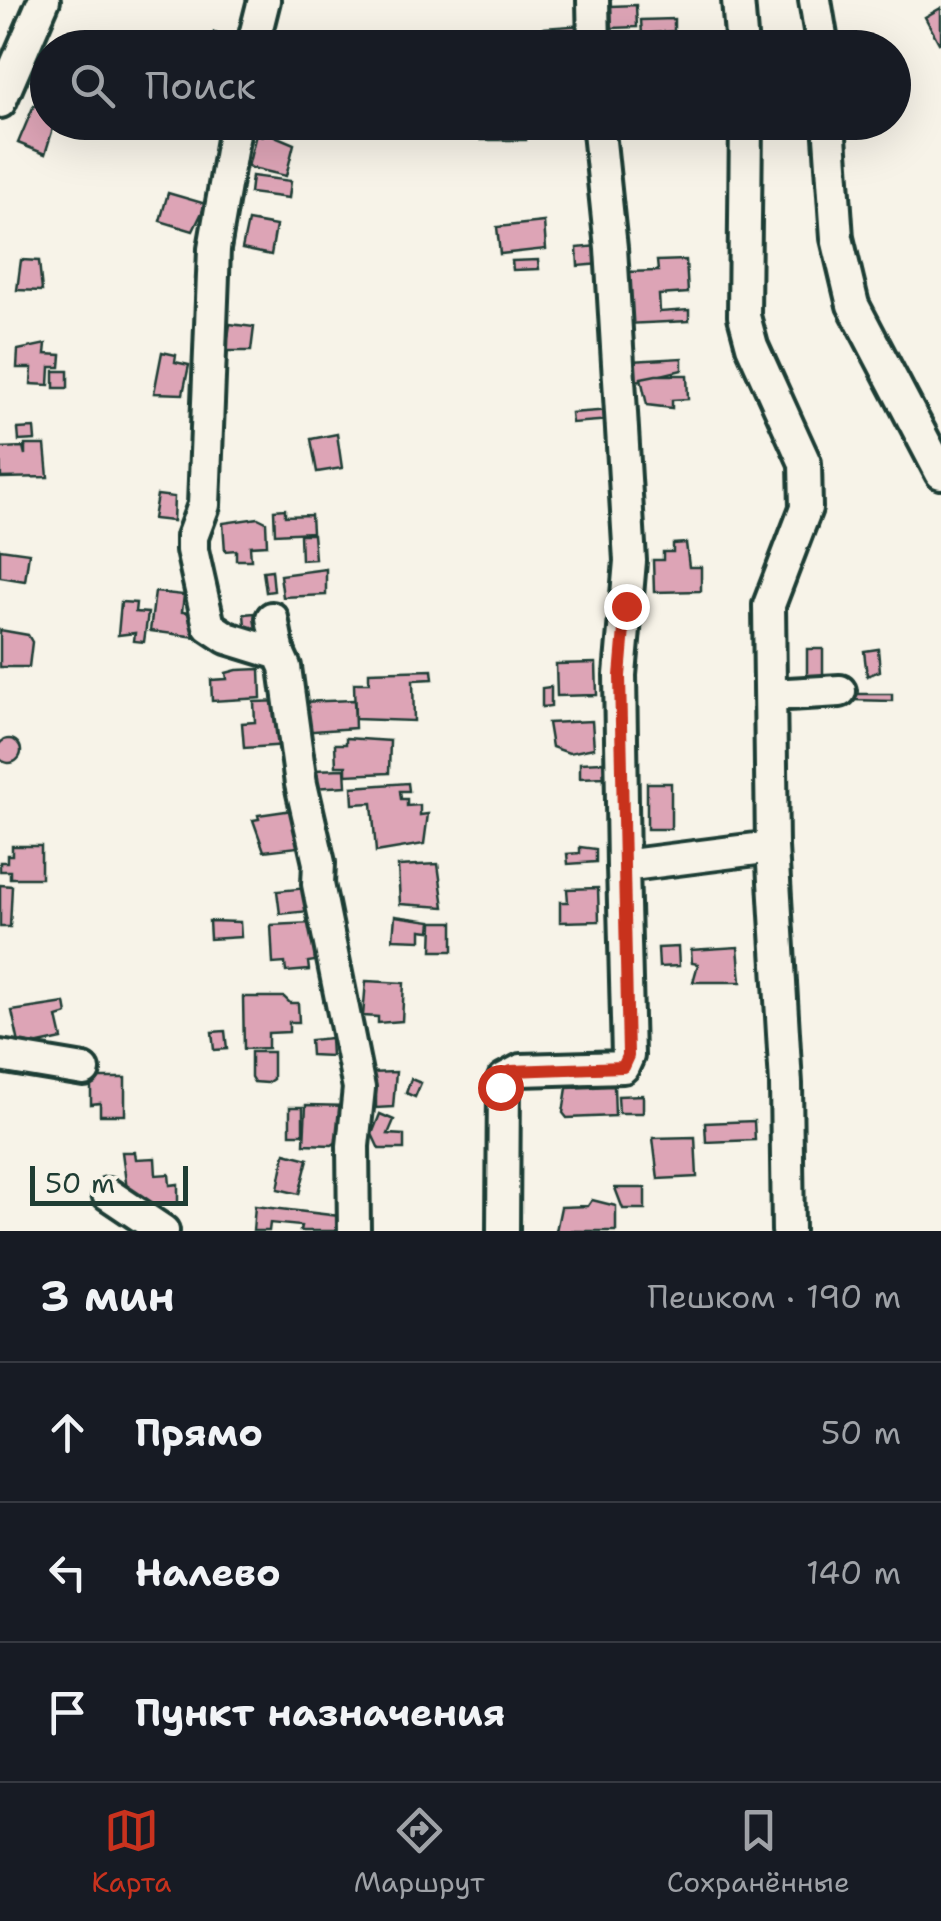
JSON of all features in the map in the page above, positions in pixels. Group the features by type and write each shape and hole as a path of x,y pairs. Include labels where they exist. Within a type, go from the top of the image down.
{"street":[{"path":"31,30 44,0"},
{"path":"256,30 264,0"},
{"path":"594,0 594,30"},
{"path":"738,0 740,30"},
{"path":"815,0 820,30"},
{"path":"0,102 30,32"},
{"path":"233,140 214,249 204,505 192,550 210,626 227,638 278,654"},
{"path":"503,1231 504,1079 521,1070 623,1067 628,1056 620,676 630,561 611,248 600,140"},
{"path":"746,140 744,316 752,346 806,463 806,508 769,606 772,847 786,1084 788,1231"},
{"path":"831,140 844,278 853,306 941,473"},
{"path":"272,618 289,688 300,784 319,863 315,870 359,1088 353,1146 354,1231"},
{"path":"770,695 840,692"},
{"path":"624,866 772,847"},
{"path":"0,1056 84,1070"},
{"path":"108,1194 163,1231"}],"building":[{"path":"636,5 637,27 612,28 611,6"},
{"path":"941,8 941,42 939,43 925,17"},
{"path":"674,19 674,30 642,30 641,20"},
{"path":"585,25 585,30 544,30"},
{"path":"30,114 30,140 49,140 45,154 18,143"},
{"path":"255,140 284,140 294,144 286,176 248,167"},
{"path":"252,176 291,181 289,198 250,193"},
{"path":"168,193 206,204 193,231 160,221"},
{"path":"248,221 276,226 271,255 242,249"},
{"path":"544,222 546,249 500,254 497,227"},
{"path":"598,246 600,264 578,266 577,248"},
{"path":"21,260 39,261 42,291 17,290"},
{"path":"538,260 539,269 513,270 512,261"},
{"path":"686,260 688,293 659,295 660,312 689,310 689,321 625,324 626,272 658,271 657,261"},
{"path":"230,324 254,327 251,351 226,351"},
{"path":"46,344 45,354 61,355 60,367 50,367 49,385 31,384 32,368 17,368 18,350"},
{"path":"162,352 176,355 175,362 189,365 183,394 154,393"},
{"path":"682,358 682,370 632,382 631,361"},
{"path":"54,371 68,371 68,388 54,388"},
{"path":"687,375 688,399 672,400 672,408 647,405 641,378"},
{"path":"611,410 611,420 572,423 571,413"},
{"path":"34,428 35,440 19,441 18,429"},
{"path":"337,434 342,468 317,472 311,439"},
{"path":"25,445 45,445 48,477 1,478 0,448 23,447 25,455"},
{"path":"157,495 174,497 173,521 153,519"},
{"path":"285,509 285,516 311,515 312,532 275,534 274,510"},
{"path":"258,518 266,522 267,545 250,546 251,560 236,560 236,550 225,551 223,523"},
{"path":"300,534 313,534 315,559 301,560"},
{"path":"686,543 689,567 701,567 701,591 654,592 653,560 663,560 663,552 673,552 673,544"},
{"path":"0,549 29,553 25,581 0,577"},
{"path":"326,569 326,595 283,597 280,575"},
{"path":"272,570 274,591 266,592 263,571"},
{"path":"155,592 184,595 182,612 200,614 197,637 150,631"},
{"path":"121,602 136,603 135,612 148,613 144,642 134,641 135,633 118,635"},
{"path":"267,612 269,637 246,638 244,614"},
{"path":"0,630 28,635 32,642 29,667 0,667"},
{"path":"807,649 823,649 823,679 807,679"},
{"path":"878,649 880,671 867,676 864,651"},
{"path":"596,663 597,695 557,696 556,664"},
{"path":"260,669 261,698 212,701 211,680 227,679 226,673 237,670"},
{"path":"432,670 433,679 413,680 414,721 355,719 354,683 369,683 369,672"},
{"path":"551,687 551,706 542,707 542,688"},
{"path":"852,694 892,694 892,701 852,700"},
{"path":"354,700 355,728 300,732 299,702"},
{"path":"284,701 287,745 244,748 242,723 255,722 254,702"},
{"path":"592,721 594,748 569,753 552,747 548,723"},
{"path":"346,738 390,741 389,773 346,775 346,766 336,766 335,744 346,744"},
{"path":"4,740 14,740 20,746 20,756 14,762 4,762 -1,757 -1,745"},
{"path":"603,762 604,777 580,778 580,763"},
{"path":"345,769 346,786 312,788 311,770"},
{"path":"408,783 409,791 400,791 401,799 407,799 407,806 420,805 420,815 428,814 424,844 376,852 372,803 353,804 352,787"},
{"path":"647,783 671,783 671,829 647,829"},
{"path":"293,810 298,847 264,851 253,820 259,819 258,815"},
{"path":"12,846 41,846 41,878 10,878 10,871 0,871 0,862 7,862 7,855 12,855"},
{"path":"580,847 596,849 596,862 568,864 567,854 580,853"},
{"path":"438,864 444,907 400,904 398,866"},
{"path":"0,885 12,886 10,927 0,927"},
{"path":"307,888 310,911 280,914 277,891"},
{"path":"598,888 599,921 560,922 560,902 568,902 567,889"},
{"path":"395,916 431,921 430,931 421,930 421,940 393,939"},
{"path":"209,921 240,922 241,937 210,939"},
{"path":"433,922 453,922 453,951 432,951"},
{"path":"313,923 315,961 308,962 309,970 286,972 285,963 273,964 271,925"},
{"path":"678,947 679,966 659,967 658,948"},
{"path":"738,947 741,982 693,982 698,964 692,963 691,950"},
{"path":"366,981 404,983 402,1021 378,1023 378,1017 363,1016"},
{"path":"243,997 284,997 290,1003 298,1003 299,1022 289,1022 289,1032 268,1033 268,1048 244,1049"},
{"path":"65,1003 67,1014 57,1017 62,1039 20,1048 12,1011"},
{"path":"225,1031 227,1049 214,1050 212,1032"},
{"path":"330,1038 331,1056 311,1055 310,1040"},
{"path":"251,1052 273,1052 273,1079 267,1083 254,1082 251,1077"},
{"path":"396,1072 393,1107 376,1108 376,1098 368,1099 367,1073"},
{"path":"91,1078 125,1078 125,1115 100,1115 100,1103 91,1104"},
{"path":"411,1079 421,1083 415,1097 406,1093"},
{"path":"614,1086 615,1116 567,1118 563,1113 567,1088"},
{"path":"643,1095 643,1113 619,1113 618,1096"},
{"path":"306,1105 353,1106 352,1135 339,1134 332,1145 304,1144"},
{"path":"290,1107 303,1107 303,1134 290,1134"},
{"path":"380,1114 394,1120 388,1134 404,1135 404,1149 379,1149 372,1134"},
{"path":"754,1121 755,1140 706,1142 705,1123"},
{"path":"695,1137 697,1177 658,1179 653,1138"},
{"path":"122,1152 135,1152 136,1159 155,1158 156,1175 169,1174 170,1185 178,1184 178,1203 149,1204 127,1190"},
{"path":"285,1153 308,1159 299,1194 278,1189"},
{"path":"615,1188 645,1188 645,1209 623,1209"},
{"path":"592,1200 616,1206 616,1231 556,1231 561,1207 588,1206"},
{"path":"255,1206 339,1216 341,1231 300,1231 301,1226 270,1223 269,1231 253,1231"}],"route":[{"path":"500,1087 511,1071 623,1067 628,1056 620,676 626,606"}]}
